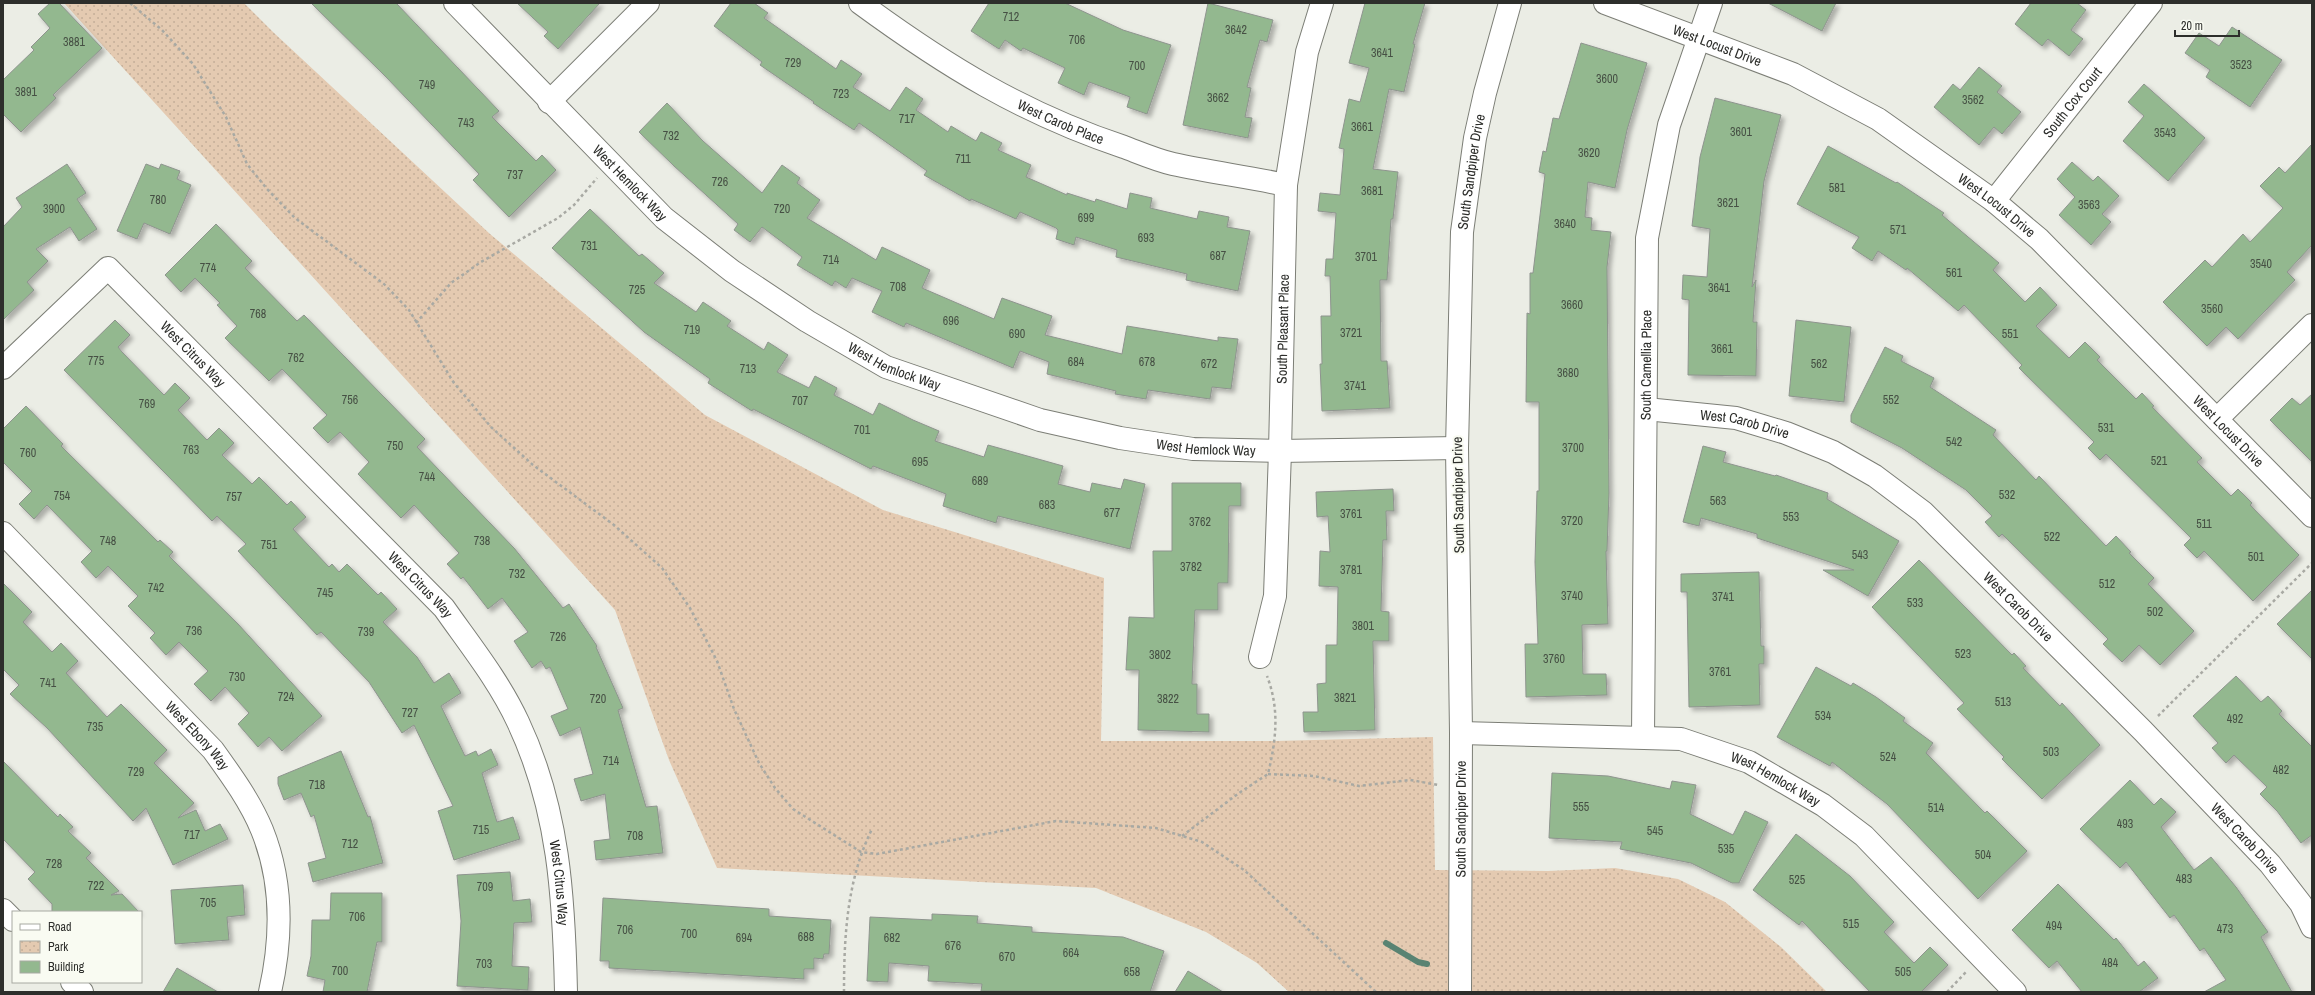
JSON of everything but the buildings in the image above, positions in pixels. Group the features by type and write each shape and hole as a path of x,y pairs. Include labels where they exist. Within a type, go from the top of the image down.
{"street":[{"name":"West Hemlock Way","path":"455,3 549,102 664,218 732,271 807,322 886,368 1040,420 1120,438 1193,449 1280,452 1457,448"},
{"path":"549,102 648,3"},
{"name":"West Carob Place","path":"860,3 930,53 985,87 1038,115 1105,141 1172,163 1286,184"},
{"name":"South Pleasant Place","path":"1260,657 1275,596 1286,184 1307,52 1322,3"},
{"name":"South Sandpiper Drive","path":"1460,992 1461,733 1457,448 1462,232 1479,123 1510,3"},
{"name":"West Locust Drive","path":"1605,3 1793,74 1878,119 1994,201 2039,239 2312,516"},
{"name":"South Camellia Place","path":"1643,737 1647,238 1669,125 1710,3"},
{"name":"South Cox Court","path":"1994,201 2151,3"},
{"name":"West Citrus Way","path":"3,368 108,268 444,608 485,665 518,722 543,784 558,858 564,915 566,992"},
{"path":"2217,419 2312,324"},
{"name":"West Carob Drive","path":"1646,410 1736,418 1786,433 1833,452 1875,476 1922,512 2143,731 2270,864 2301,904 2312,927"},
{"name":"West Ebony Way","path":"3,534 213,750 240,787 262,830 276,878 278,914 277,961 270,992"},
{"name":"West Hemlock Way","path":"1461,733 1681,739 1749,762 1823,805 1864,836 2016,992"},
{"path":"3,910 12,919"},
{"path":"73,983 82,992"}],"path":[{"path":"130,3 162,30 193,64 226,117 247,164 267,189 295,218 384,284 409,310 454,383 490,427 533,465 614,525 662,568 690,608 714,654 734,709 759,763 775,788 793,809 861,852 877,854 1056,821 1156,828 1202,842 1244,870 1376,992"},
{"path":"416,323 451,283 481,262 558,218 574,205 610,162"},
{"path":"2143,731 2312,563"},
{"path":"1260,657 1275,698 1275,741 1268,774"},
{"path":"1182,836 1239,793 1268,774 1314,776 1359,786 1410,780 1460,788"},
{"path":"844,992 844,945 848,908 861,852 872,829"}],"green space":[{"path":"64,3 244,3 273,32 490,234 705,415 883,510 1104,578 1101,741 1275,741 1433,737 1435,870 1548,871 1615,868 1678,879 1725,902 1781,947 1827,992 1289,992 1257,963 1206,932 1096,888 717,868 669,760 615,610"}],"waterway":[{"path":"1386,943 1418,962 1427,964"}]}
